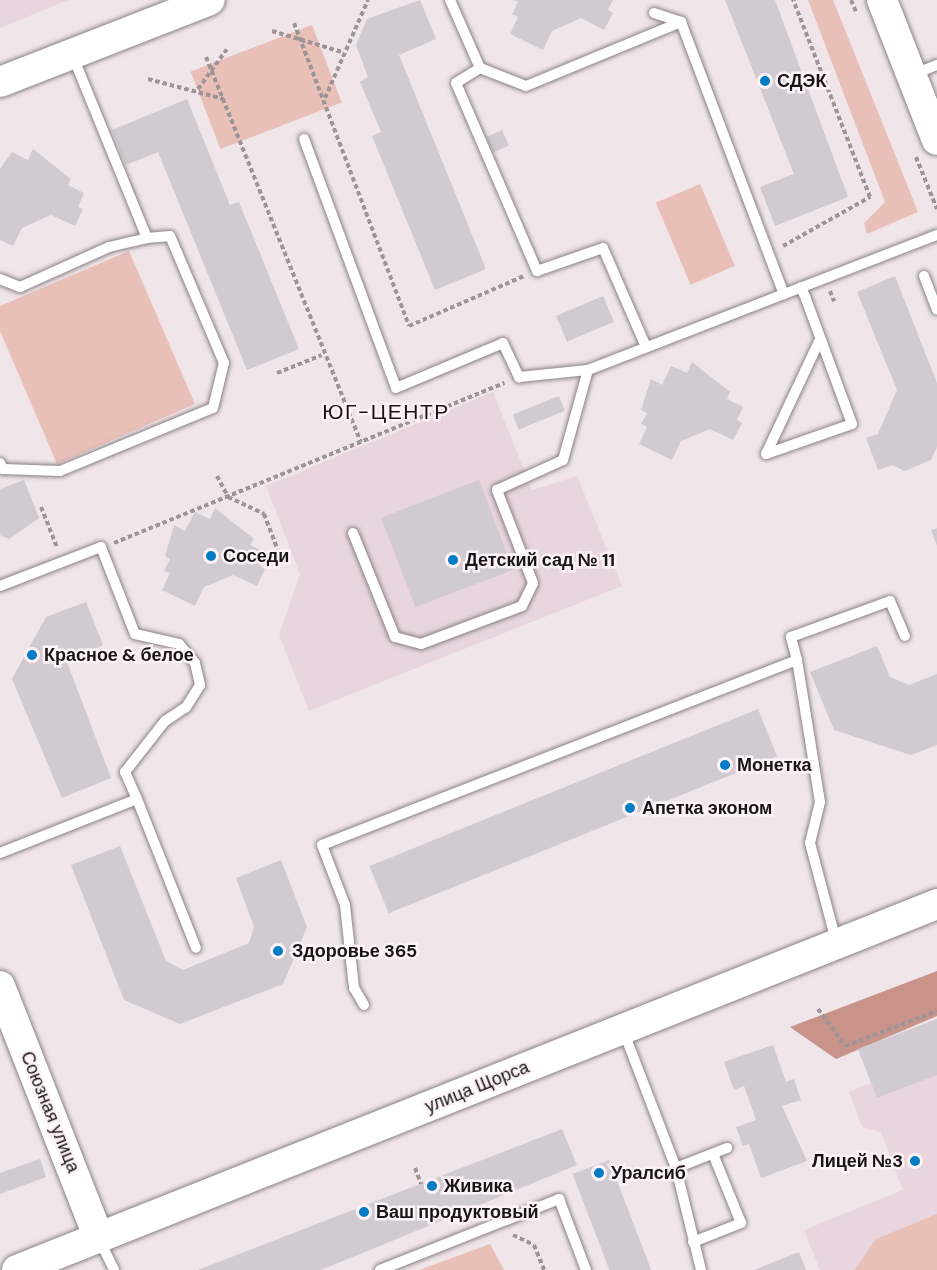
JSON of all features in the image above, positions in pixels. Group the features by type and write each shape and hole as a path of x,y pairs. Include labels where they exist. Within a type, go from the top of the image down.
{"main road":[{"path":"0,82 210,0"},
{"path":"882,0 924,70 937,138"},
{"name":"улица Щорса","path":"17,1270 937,904"},
{"name":"Союзная улица","path":"0,986 99,1238"}],"lane":[{"path":"450,0 480,68 526,86 681,22"},
{"path":"654,13 681,22"},
{"path":"681,22 784,294"},
{"path":"72,54 147,238"},
{"path":"480,68 456,83 537,271 603,248 646,348"},
{"path":"304,139 396,388 503,344 519,377 588,370 937,235"},
{"path":"0,279 20,287 109,247 147,238 170,236 224,363 213,408 60,471 3,469 0,463"},
{"path":"924,276 937,310"},
{"path":"801,287 852,424 766,454 820,339"},
{"path":"353,533 394,637 422,644 522,606 533,583 497,490 563,460 588,370"},
{"path":"0,586 101,547 135,634 180,644 195,663 200,685 125,772 196,948"},
{"path":"836,944 810,843 819,802 797,660 791,638 890,602 905,636"},
{"path":"364,1005 354,988 345,905 322,845 797,660"},
{"path":"0,853 137,799"},
{"path":"623,1030 676,1168 701,1270"},
{"path":"676,1168 727,1148"},
{"path":"693,1242 741,1223 713,1154"},
{"path":"381,1270 559,1199 586,1270"},
{"path":"99,1238 114,1270"}],"path":[{"path":"325,98 342,52 368,0"},
{"path":"783,246 870,197 793,0"},
{"path":"294,23 325,98 409,326 537,271"},
{"path":"272,31 298,36 342,52"},
{"path":"198,89 227,49"},
{"path":"206,57 322,355 362,442"},
{"path":"148,79 198,89 224,99"},
{"path":"830,290 834,301"},
{"path":"278,373 322,355"},
{"path":"101,547 519,377"},
{"path":"218,476 228,497 264,514 278,550"},
{"path":"41,507 58,551"},
{"path":"818,1009 845,1046 937,1011"},
{"path":"415,1168 421,1184"},
{"path":"493,1226 534,1245 544,1270"}],"shaded area":[{"path":"0,0 68,0 0,28"},
{"path":"808,0 833,0 918,212 867,234 864,223 885,202"},
{"path":"312,25 342,102 220,149 191,72"},
{"path":"700,184 735,266 691,285 656,203"},
{"path":"129,251 195,404 57,464 0,331 0,306"},
{"name":"Детский сад № 11","path":"493,392 532,490 577,476 622,586 309,711 279,635 300,574 266,486"},
{"path":"937,971 937,1016 836,1059 790,1027"},
{"name":"Лицей №3","path":"937,1019 937,1270 820,1270 804,1230 903,1190 881,1132 862,1127 849,1092 871,1083 858,1049"},
{"path":"937,1214 937,1270 855,1270 876,1239"},
{"path":"490,1244 504,1270 419,1270"}],"building":[{"path":"420,0 436,39 399,55 486,269 435,290 372,136 381,132 360,82 368,77 356,45 367,19"},
{"path":"513,0 613,0 608,10 613,13 604,30 581,18 552,31 543,50 510,34 518,17 512,14 518,2"},
{"path":"725,0 775,0 848,197 775,226 760,187 794,174"},
{"path":"187,99 230,205 239,202 299,349 247,370 158,152 126,165 112,130"},
{"path":"502,130 509,146 493,152 486,137"},
{"path":"33,149 71,179 68,185 84,193 78,207 83,209 75,226 51,215 22,228 13,246 0,240 0,169 12,152 28,160"},
{"path":"895,276 937,383 937,447 931,460 905,471 892,465 878,470 866,438 878,434 897,390 857,292"},
{"path":"603,296 614,322 567,342 556,316"},
{"path":"692,362 730,392 727,399 743,407 737,420 742,423 733,440 710,429 681,441 672,460 639,444 647,427 641,424 647,413 641,410 651,379 662,385 671,366 687,373"},
{"path":"559,396 565,411 519,430 513,415"},
{"path":"24,480 39,518 9,539 0,535 0,489"},
{"path":"479,480 513,570 415,607 381,518"},
{"path":"215,508 254,539 250,545 266,553 260,566 265,569 257,586 233,575 204,587 195,606 162,590 170,573 164,571 170,559 165,556 174,525 185,531 195,512 210,519"},
{"path":"937,528 937,546 931,530"},
{"path":"86,602 103,645 67,662 111,778 62,798 12,679 46,617"},
{"path":"877,646 890,677 909,685 937,674 937,745 911,755 834,730 810,672"},
{"path":"758,709 777,756 389,913 370,866"},
{"path":"120,846 166,961 183,970 249,943 254,927 236,878 281,860 307,927 283,984 180,1024 124,1000 71,865"},
{"path":"937,1019 937,1075 877,1098 858,1049"},
{"path":"773,1045 786,1082 794,1079 801,1100 782,1106 807,1161 761,1178 749,1144 743,1146 736,1127 756,1120 744,1086 734,1090 724,1062"},
{"path":"562,1129 577,1165 321,1270 198,1270"},
{"path":"40,1159 46,1177 0,1194 0,1173"},
{"path":"609,1160 651,1270 609,1270 573,1174"},
{"path":"799,1252 806,1270 754,1270"}],"place":[{"name":"СДЭК","path":"765,81"},
{"name":"Соседи","path":"211,556"},
{"name":"Детский сад № 11","path":"453,560"},
{"name":"Красное & белое","path":"32,655"},
{"name":"Монетка","path":"725,765"},
{"name":"Апетка эконом","path":"630,808"},
{"name":"Здоровье 365","path":"278,951"},
{"name":"Лицей №3","path":"915,1161"},
{"name":"Уралсиб","path":"599,1173"},
{"name":"Живика","path":"432,1186"},
{"name":"Ваш продуктовый","path":"364,1212"}],"district":[{"name":"ЮГ-ЦЕНТР","path":"386,412"}]}
